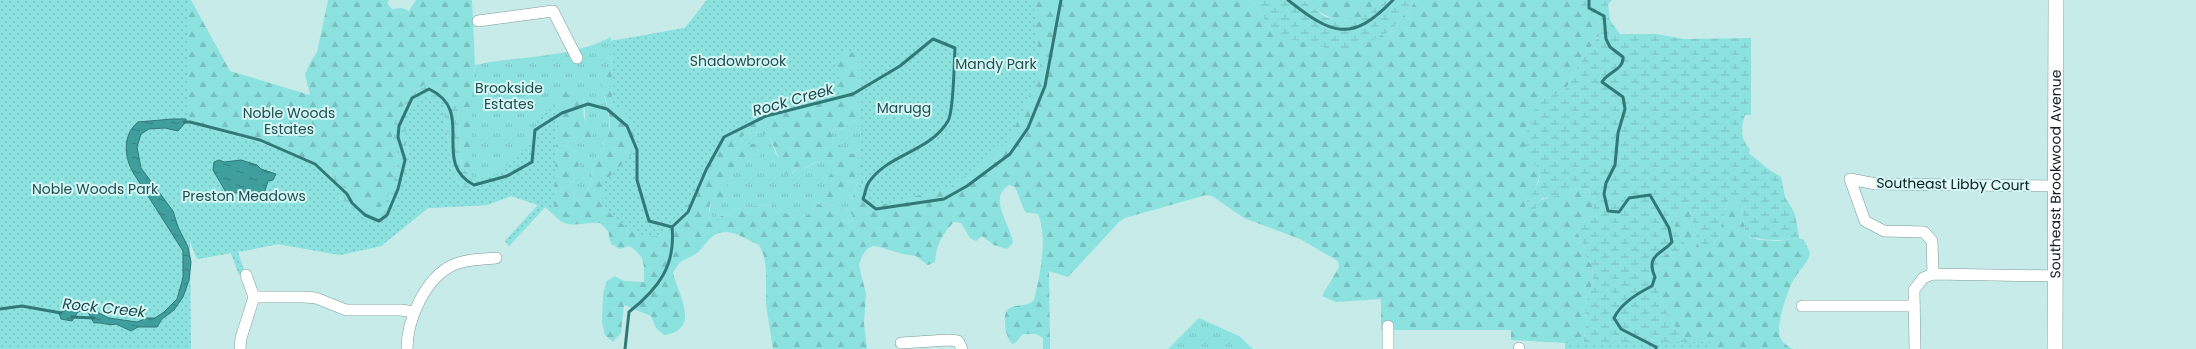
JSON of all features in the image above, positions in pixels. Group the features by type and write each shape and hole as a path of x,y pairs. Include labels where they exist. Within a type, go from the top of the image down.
{"main road":[{"name":"Southeast Brookwood Avenue","path":"2055,349 2056,0"}],"street":[{"path":"478,21 553,6 577,58"},
{"name":"Southeast Libby Court","path":"1933,274 1932,241 1927,235 1920,232 1884,231 1865,221 1850,179 1876,184 2056,186"},
{"path":"407,349 407,339 414,312 439,276 453,266 472,260 496,258"},
{"path":"1914,344 1914,290 1922,278 1933,274 2056,276"},
{"path":"240,349 241,338 254,297 246,275"},
{"path":"254,297 304,296 316,298 346,310 401,310 414,312"},
{"path":"1802,306 1914,306"},
{"path":"1388,326 1388,349"},
{"path":"901,343 948,340 960,345"}],"green space":[{"name":"Noble Woods Estates","path":"0,0 191,0 230,71 310,95 305,74 317,52 328,0 389,0 387,3 392,9 402,8 409,11 416,0 472,0 475,65 472,90 472,177 462,167 458,106 442,89 426,84 410,93 392,135 398,159 393,184 385,203 376,212 364,206 330,167 330,179 318,168 284,151 189,123 189,112"},
{"name":"Noble Woods Park","path":"0,0 189,0 189,123 257,142 307,161 325,173 340,198 347,206 356,212 376,220 393,208 410,157 405,138 409,109 419,97 434,98 443,106 452,170 462,187 472,189 472,180 497,175 530,142 537,122 548,108 558,102 553,214 545,207 509,246 505,241 538,205 511,196 487,205 428,208 381,246 340,255 278,244 238,252 245,273 239,275 231,253 197,259 190,242 191,349 0,349"},
{"path":"707,0 1252,0 1275,35 1390,31 1417,0 1585,0 1584,15 1593,15 1598,18 1599,35 1575,71 1566,89 1542,100 1526,151 1536,165 1539,176 1536,187 1526,201 1539,201 1578,188 1588,190 1595,201 1592,214 1579,225 1577,232 1586,250 1585,255 1592,266 1593,280 1585,306 1586,320 1583,349 1565,349 1565,343 1511,340 1511,330 1381,330 1381,299 1336,302 1322,296 1339,267 1338,261 1300,239 1244,218 1212,196 1206,195 1125,218 1119,222 1068,277 1049,271 1050,349 1043,349 1043,338 1036,334 1023,334 1015,343 1012,344 1006,331 1005,315 1007,310 1011,307 1025,305 1034,300 1041,268 1043,245 1041,223 1038,214 1025,212 1015,187 1009,185 1000,197 1002,212 1013,243 1007,249 994,245 982,236 976,241 970,238 961,223 954,222 940,240 935,262 928,265 916,256 873,246 867,249 862,256 859,265 866,294 864,324 867,349 773,349 766,304 766,270 764,256 759,245 730,232 719,233 713,236 698,252 682,261 676,267 673,273 685,310 685,319 682,326 676,332 664,335 656,328 651,316 624,305 621,333 613,342 605,335 602,322 603,295 606,282 615,276 624,281 644,282 643,261 639,253 629,246 620,249 611,244 608,231 600,223 569,224 564,223 553,214 558,102 553,95 568,86 581,94 584,102 583,111 586,123 592,126 594,130 591,144 587,146 572,136 569,137 565,145 578,153 580,157 580,163 573,174 575,198 578,201 583,197 590,185 598,151 609,132 610,118 597,73 599,69 606,69 612,72 611,41 685,28","holes":["870,112 886,135 852,154 847,152 840,145 835,144 831,133 845,127","760,132 769,136 787,175 791,174 799,166 803,169 820,161 832,162 835,170 828,177 832,187 820,190 818,201 831,202 840,200 846,193 851,180 859,178 852,200 846,210 853,215 850,223 838,217 837,206 816,204 811,214 804,217 797,210 788,214 779,214 772,204 736,209 728,214 715,218 711,216 709,210 710,204 724,199 729,190 727,184 728,178 740,169 740,162 744,158 758,160 760,156 761,150 758,144 741,144 741,138 746,134"]},
{"path":"707,0 1033,0 1041,71 1009,140 951,187 873,207 861,187 859,55 851,52 837,55 840,94 787,111 778,110 725,133 715,148 714,155 681,220 665,234 645,236 626,227 602,204 605,181 630,156 636,143 633,122 620,107 612,105 611,41 685,28"},
{"path":"1252,0 1304,0 1325,17 1346,21 1361,17 1381,0 1417,0 1390,31 1346,53 1275,35"},
{"path":"1304,0 1381,0 1361,17 1345,21 1330,18"},
{"path":"1585,0 1612,0 1608,4 1610,20 1620,34 1656,34 1684,39 1751,38 1751,115 1745,115 1742,133 1744,141 1750,149 1749,153 1768,169 1781,177 1785,197 1795,214 1799,238 1772,240 1746,236 1741,207 1734,197 1729,197 1718,237 1715,242 1705,247 1699,247 1690,212 1686,207 1681,207 1677,212 1673,224 1683,237 1685,243 1684,247 1682,251 1669,253 1661,259 1658,266 1658,285 1663,305 1670,319 1686,339 1697,349 1583,349 1586,320 1585,306 1593,280 1592,266 1585,255 1586,250 1577,232 1579,225 1592,214 1595,201 1588,190 1577,188 1558,196 1543,198 1539,201 1534,213 1529,213 1525,208 1527,200 1538,183 1539,178 1538,168 1526,151 1526,137 1531,115 1542,100 1566,89 1575,71 1599,35 1598,18 1593,15 1584,15 1579,12 1580,5"},
{"name":"Brookside Estates","path":"611,37 612,99 604,96 608,109 609,133 598,152 587,192 578,201 575,198 573,174 580,163 578,153 565,145 569,137 572,136 587,146 584,99 558,102 553,214 545,207 509,246 505,241 538,205 511,196 487,205 428,208 381,246 340,255 278,244 238,252 239,275 231,253 197,259 330,179 341,200 405,173 472,189 472,90 475,65 562,53 595,44"},
{"path":"426,84 442,89 458,106 462,167 472,177 472,189 462,187 452,170 443,106 405,138 410,157 393,208 376,220 358,211 343,200 334,186 330,166 357,199 365,206 376,211 385,203 393,184 398,159 392,135 395,121 410,93"},
{"path":"870,112 886,135 852,154 835,144 831,133 845,127"},
{"path":"760,132 769,136 776,154 792,174 799,166 803,169 823,159 832,162 847,192 851,180 859,177 852,200 846,210 853,215 850,223 837,217 837,206 816,204 811,214 804,217 797,210 788,214 779,214 772,204 736,209 728,214 715,218 711,216 710,210 713,200 723,188 728,178 740,169 740,162 744,157 757,160 741,144 741,138 746,134"},
{"path":"1729,197 1734,197 1741,207 1746,236 1760,240 1778,241 1799,238 1804,240 1810,253 1791,284 1780,318 1779,334 1781,339 1793,349 1697,349 1679,331 1663,305 1658,285 1658,266 1661,259 1667,254 1682,251 1684,239 1673,224 1677,212 1681,207 1686,207 1690,212 1699,247 1715,242 1718,237"},
{"path":"1199,318 1239,336 1253,349 1168,349"},
{"path":"1713,342 1713,349 1565,349 1565,343"}],"water":[{"path":"186,119 186,122 178,131 165,128 149,129 141,134 137,147 141,168 173,211 178,227 188,247 191,262 189,280 183,297 174,310 162,319 157,327 138,327 131,331 116,324 110,325 94,323 86,309 78,312 72,321 61,319 59,313 83,303 95,308 99,313 109,318 137,322 147,318 155,318 164,312 177,299 183,278 183,251 134,174 128,161 126,147 129,133 138,122"},
{"path":"219,160 224,162 241,160 257,165 261,169 276,174 273,180 268,181 264,194 254,197 243,192 227,194 213,170 214,162"}],"waterway":[{"name":"Rock Creek","path":"672,227 688,212 706,170 724,137 766,116 853,94 900,66 933,39 955,48 953,97 948,121 931,140 887,165 877,173 868,184 863,199 876,209 944,199 967,186 1010,154 1028,128 1045,86 1061,0"},
{"name":"Rock Creek","path":"1288,0 1317,21 1329,27 1341,29 1353,28 1365,23 1378,14 1393,0"},
{"path":"1589,0 1589,8 1604,16 1606,39 1610,47 1623,57 1621,65 1602,82 1623,97 1625,109 1618,133 1615,165 1606,183 1604,194 1608,211 1619,212 1629,198 1650,195 1669,228 1672,242 1653,259 1652,270 1655,277 1652,286 1625,303 1614,318 1621,329 1656,347 1656,349"},
{"name":"Rock Creek","path":"184,122 190,122 260,140 315,164 347,194 352,203 365,215 379,221 387,215 398,189 405,160 398,137 399,126 412,98 429,89 443,98 450,110 453,123 453,150 455,163 461,175 474,185 507,176 532,162 535,130 562,113 588,104 607,109 627,126 637,150 637,180 649,221 672,227"},
{"path":"625,349 629,312 649,294 663,276 668,265 671,254 672,227"},
{"name":"Rock Creek","path":"0,309 22,306 61,313"},
{"name":"Rock Creek","path":"72,317 94,318"}],"park label":[{"name":"Shadowbrook","path":"738,61"},
{"name":"Mandy Park","path":"996,64"},
{"name":"Marugg","path":"904,108"},
{"name":"Preston Meadows","path":"244,196"}]}
